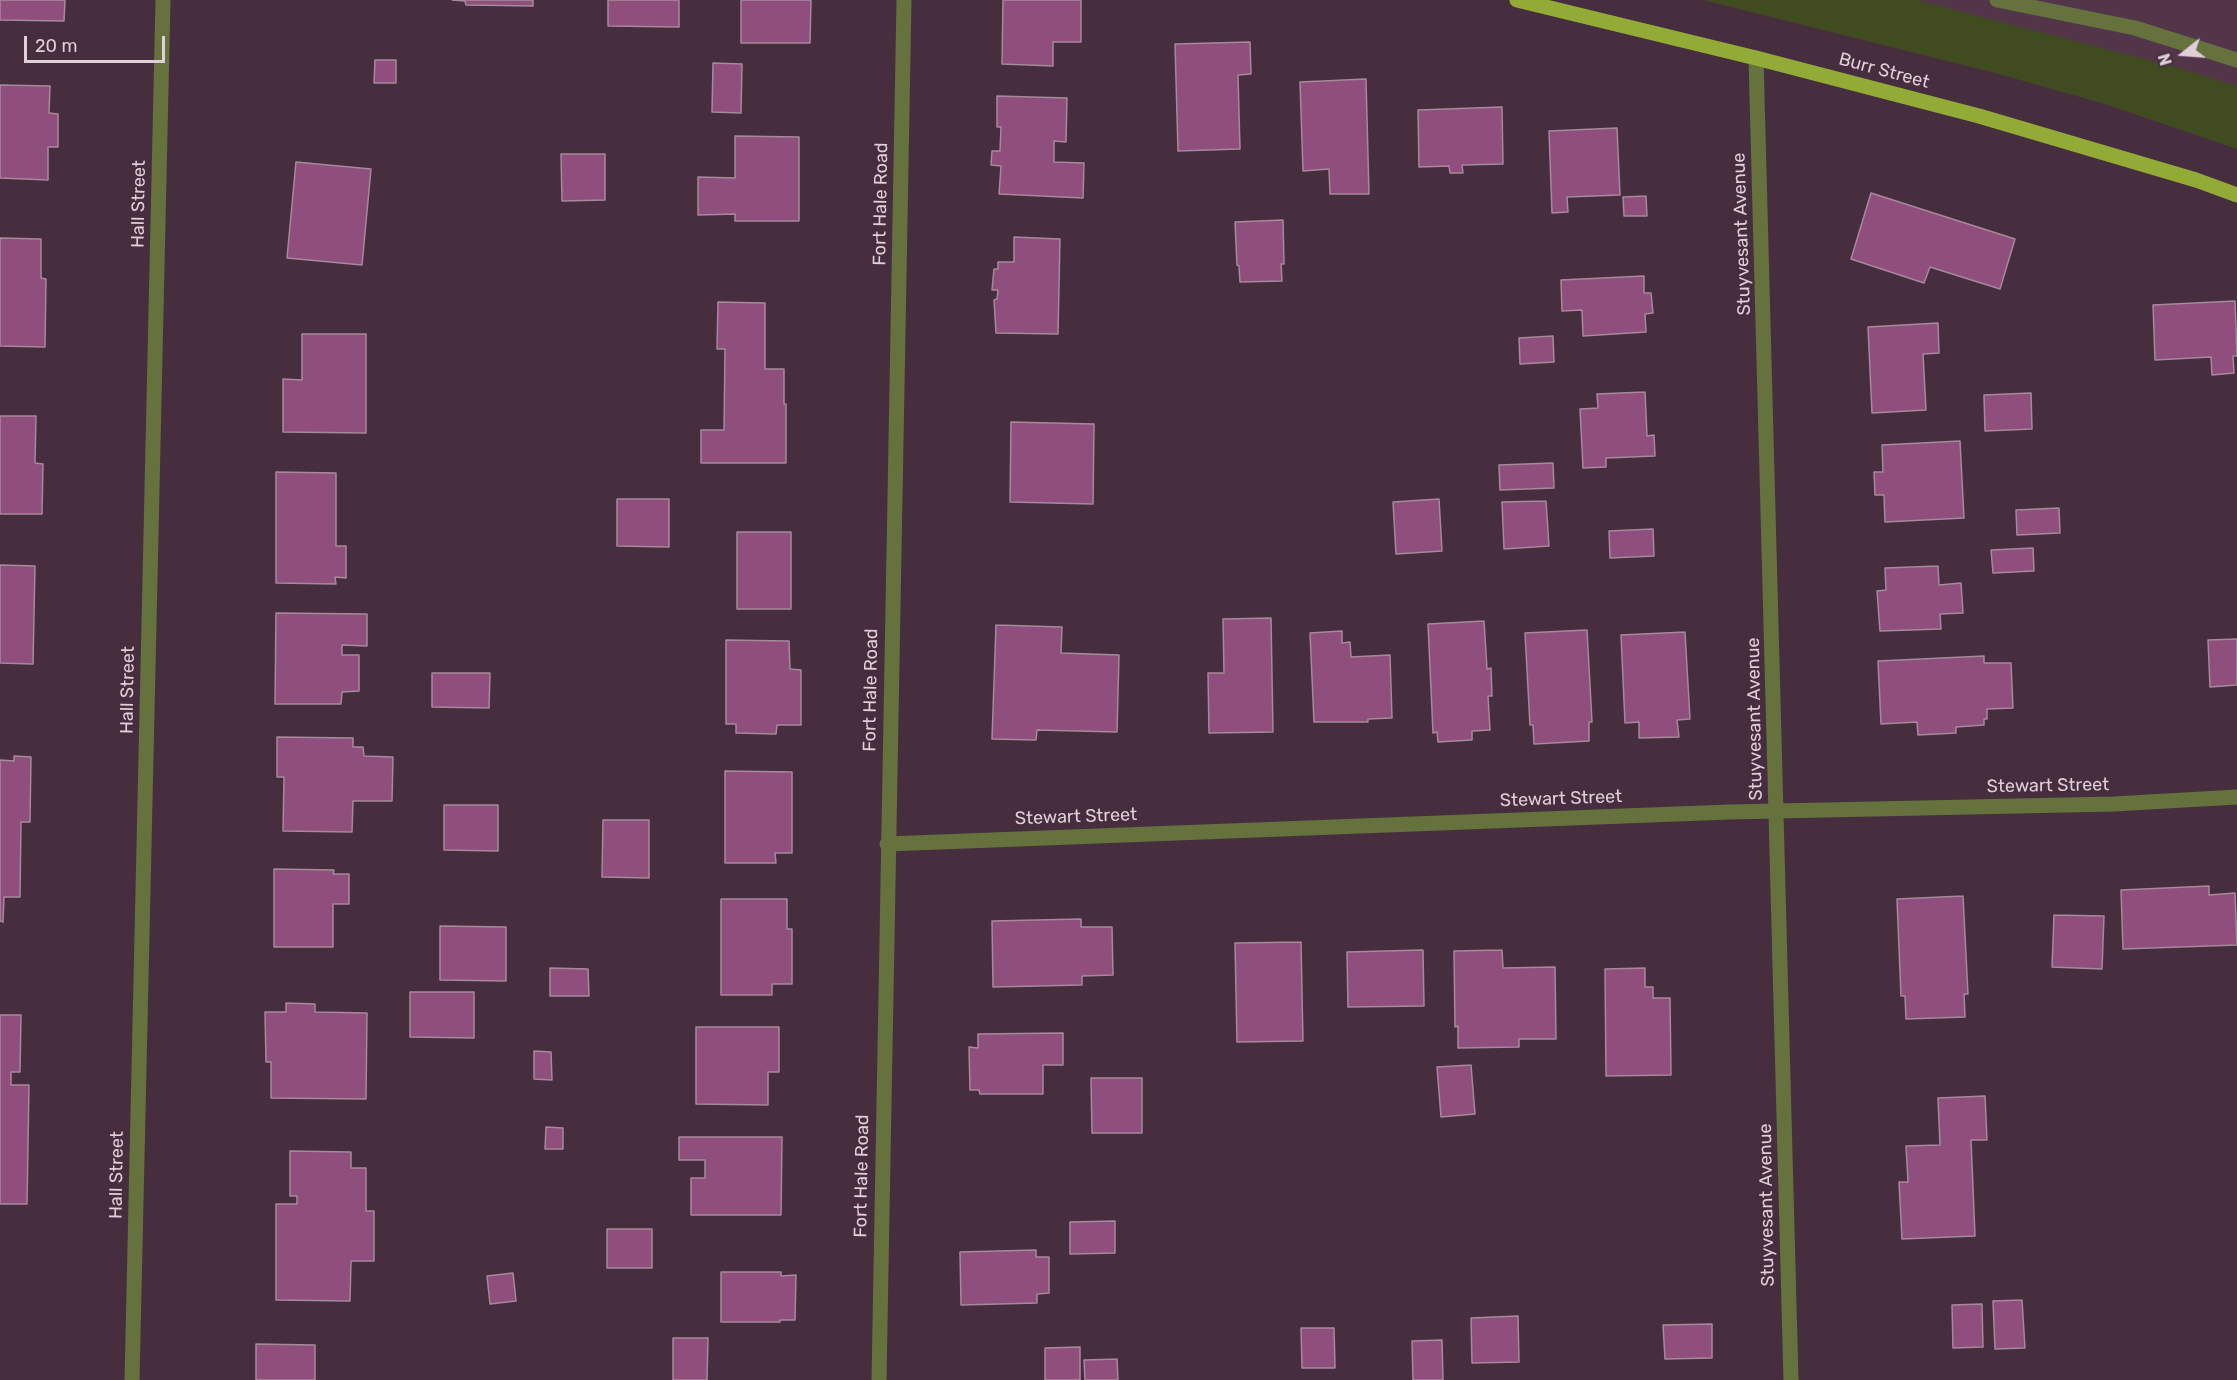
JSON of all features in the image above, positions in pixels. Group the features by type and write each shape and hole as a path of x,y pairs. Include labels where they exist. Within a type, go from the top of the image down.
{"main road":[{"name":"Burr Street","path":"1517,0 1756,58 1979,116 2196,180 2237,195"}],"street":[{"name":"Hall Street","path":"132,1380 163,0"},
{"name":"Fort Hale Road","path":"879,1380 904,0"},
{"path":"1997,0 2135,28 2237,60"},
{"name":"Stuyvesant Avenue","path":"1756,58 1791,1380"},
{"name":"Stewart Street","path":"887,844 1777,810 2114,804 2237,797"}],"shaded area":[{"path":"1703,0 2237,0 2237,149 2105,104 1999,74"}],"green space":[{"path":"1703,0 1916,0 2179,68 2237,86 2237,149 2105,104 1999,74"}],"building":[{"path":"0,0 65,0 64,21 0,20"},
{"path":"452,0 533,0 533,6 466,5 465,1"},
{"path":"608,0 679,0 679,27 608,26"},
{"path":"741,0 811,0 810,43 741,43"},
{"path":"1003,0 1081,0 1081,42 1053,42 1053,66 1002,64"},
{"path":"1250,42 1251,74 1238,75 1240,149 1178,151 1175,44"},
{"path":"375,60 396,60 396,83 374,83"},
{"path":"713,63 742,64 741,113 712,112"},
{"path":"1366,79 1369,194 1330,194 1329,169 1303,171 1300,82"},
{"path":"0,85 50,86 49,113 58,114 58,147 48,147 48,180 0,178"},
{"path":"997,96 1067,98 1066,142 1054,141 1054,162 1084,163 1083,198 999,194 1001,166 991,165 992,151 1000,151 1001,127 997,127"},
{"path":"1502,107 1503,164 1462,165 1463,173 1450,173 1449,166 1419,167 1418,110"},
{"path":"1617,128 1620,195 1567,197 1568,212 1552,213 1549,131"},
{"path":"735,136 799,137 799,221 735,221 735,214 698,215 698,177 735,178"},
{"path":"561,154 605,154 605,200 562,201"},
{"path":"296,162 371,169 362,265 287,258"},
{"path":"1871,193 2015,239 2000,289 1930,267 1924,283 1851,259"},
{"path":"1646,196 1647,216 1624,216 1623,197"},
{"path":"1283,220 1282,281 1240,282 1235,222"},
{"path":"1014,237 1060,239 1058,334 996,333 994,300 997,299 998,290 992,290 994,269 998,269 998,262 1014,262"},
{"path":"0,238 41,239 41,278 46,279 45,347 0,346"},
{"path":"1644,276 1644,293 1651,293 1653,313 1645,314 1646,332 1583,336 1582,310 1562,311 1561,280"},
{"path":"2235,301 2237,356 2233,356 2234,373 2212,375 2211,357 2155,360 2153,305"},
{"path":"718,302 765,303 765,369 784,369 786,463 701,463 701,430 724,430 725,349 717,349"},
{"path":"1938,323 1939,353 1923,354 1926,410 1872,413 1868,327"},
{"path":"302,334 366,334 366,433 283,432 283,379 302,380"},
{"path":"1553,336 1554,362 1520,364 1519,338"},
{"path":"1645,392 1647,436 1654,435 1655,456 1606,458 1606,467 1583,468 1580,409 1598,408 1597,394"},
{"path":"2031,393 2032,429 1985,431 1984,395"},
{"path":"0,416 36,416 35,463 43,464 42,514 0,514"},
{"path":"1011,422 1094,424 1093,504 1010,502"},
{"path":"1960,441 1964,518 1885,522 1884,495 1875,495 1874,472 1883,472 1882,445"},
{"path":"1553,463 1554,488 1500,490 1499,465"},
{"path":"276,472 336,473 336,546 346,546 346,578 335,577 336,584 276,583"},
{"path":"617,499 669,499 669,547 617,546"},
{"path":"1439,499 1442,551 1396,554 1393,502"},
{"path":"1546,501 1549,546 1504,549 1502,502"},
{"path":"2059,508 2060,533 2017,535 2016,510"},
{"path":"1653,529 1654,556 1610,558 1609,531"},
{"path":"737,532 791,532 791,609 737,609"},
{"path":"2033,548 2034,571 1993,573 1991,550"},
{"path":"0,565 35,566 33,664 0,663"},
{"path":"1938,566 1939,585 1961,583 1963,613 1940,614 1941,629 1880,631 1877,591 1886,590 1885,568"},
{"path":"276,613 367,614 367,646 342,645 342,655 359,655 359,691 342,692 341,704 275,704"},
{"path":"1271,618 1273,732 1209,733 1208,673 1224,673 1223,619"},
{"path":"1484,621 1487,669 1491,668 1492,696 1488,696 1490,730 1472,731 1472,740 1438,742 1437,732 1433,733 1428,624"},
{"path":"996,625 1062,627 1061,653 1119,655 1117,732 1037,730 1036,740 992,739"},
{"path":"1587,630 1592,722 1589,722 1589,741 1534,744 1533,725 1530,725 1525,633"},
{"path":"1342,631 1342,643 1350,642 1351,657 1390,655 1392,718 1368,719 1368,722 1314,722 1310,633"},
{"path":"1685,632 1690,719 1677,720 1679,737 1639,738 1639,722 1625,723 1621,635"},
{"path":"2237,639 2237,685 2210,687 2208,640"},
{"path":"726,640 789,641 790,669 801,670 801,725 777,725 776,734 736,733 736,724 726,724"},
{"path":"1984,656 1984,663 2011,663 2013,708 1987,709 1987,719 1984,719 1984,725 1956,727 1956,733 1918,735 1917,722 1881,724 1878,661"},
{"path":"432,673 490,673 489,708 432,707"},
{"path":"277,737 353,738 353,747 363,747 364,756 393,757 392,801 353,801 352,832 283,831 284,777 277,777"},
{"path":"14,756 31,757 30,822 21,822 20,897 4,897 3,922 0,921 0,760 14,761"},
{"path":"725,771 792,772 792,853 775,853 776,863 725,863"},
{"path":"444,805 498,805 498,851 444,850"},
{"path":"603,820 649,820 649,878 602,877"},
{"path":"274,869 334,870 333,874 349,874 349,904 333,904 333,947 274,947"},
{"path":"2209,886 2209,895 2235,893 2237,945 2123,949 2121,890"},
{"path":"1963,896 1968,994 1964,994 1965,1017 1906,1019 1905,996 1901,996 1897,899"},
{"path":"721,899 787,899 787,929 792,929 792,984 772,984 772,995 721,995"},
{"path":"2054,915 2104,916 2102,969 2052,967"},
{"path":"1081,919 1081,927 1112,927 1113,975 1082,976 1082,985 993,987 992,921"},
{"path":"440,926 506,927 506,981 440,980"},
{"path":"1301,942 1303,1041 1237,1042 1235,943"},
{"path":"1423,950 1424,1006 1348,1007 1347,952"},
{"path":"1502,950 1503,968 1555,967 1556,1039 1519,1039 1519,1047 1458,1048 1458,1026 1455,1027 1454,951"},
{"path":"550,968 588,969 589,996 550,996"},
{"path":"1645,968 1645,987 1653,987 1653,998 1670,998 1671,1075 1606,1076 1605,969"},
{"path":"410,992 474,992 474,1038 410,1037"},
{"path":"286,1003 315,1004 315,1012 367,1013 366,1099 271,1098 271,1062 266,1062 265,1012 286,1012"},
{"path":"0,1015 21,1015 20,1072 11,1072 11,1085 29,1085 27,1204 0,1204"},
{"path":"696,1027 779,1027 779,1072 768,1072 768,1105 696,1104"},
{"path":"1063,1033 1063,1065 1043,1065 1043,1094 980,1094 979,1090 970,1090 969,1047 978,1048 978,1034"},
{"path":"534,1051 551,1052 552,1080 534,1079"},
{"path":"1471,1065 1475,1114 1441,1117 1437,1067"},
{"path":"1091,1078 1142,1078 1142,1133 1092,1133"},
{"path":"1985,1096 1987,1140 1971,1140 1975,1236 1902,1239 1899,1182 1908,1182 1906,1146 1940,1145 1938,1098"},
{"path":"546,1127 563,1128 563,1149 545,1149"},
{"path":"679,1137 782,1137 781,1215 691,1215 691,1178 705,1178 705,1160 679,1160"},
{"path":"290,1151 351,1152 351,1168 366,1168 366,1211 374,1211 374,1261 351,1261 350,1301 276,1300 276,1204 297,1204 297,1196 290,1196"},
{"path":"1115,1221 1115,1253 1070,1254 1070,1222"},
{"path":"607,1229 652,1229 652,1268 607,1268"},
{"path":"1036,1250 1036,1257 1049,1257 1049,1293 1037,1294 1037,1303 961,1305 960,1252"},
{"path":"721,1272 781,1272 781,1276 796,1275 795,1320 721,1322"},
{"path":"513,1273 516,1301 490,1304 487,1276"},
{"path":"2022,1300 2025,1348 1995,1349 1993,1301"},
{"path":"1982,1304 1983,1347 1953,1348 1952,1305"},
{"path":"1518,1316 1519,1362 1472,1363 1471,1318"},
{"path":"1712,1324 1712,1358 1665,1359 1663,1325"},
{"path":"1301,1328 1334,1328 1335,1368 1302,1368"},
{"path":"673,1338 708,1338 707,1380 673,1380"},
{"path":"1442,1340 1443,1380 1413,1380 1412,1341"},
{"path":"256,1344 315,1345 315,1380 256,1380"},
{"path":"1080,1347 1080,1380 1045,1380 1045,1348"},
{"path":"1117,1359 1118,1380 1085,1380 1084,1360"}]}
